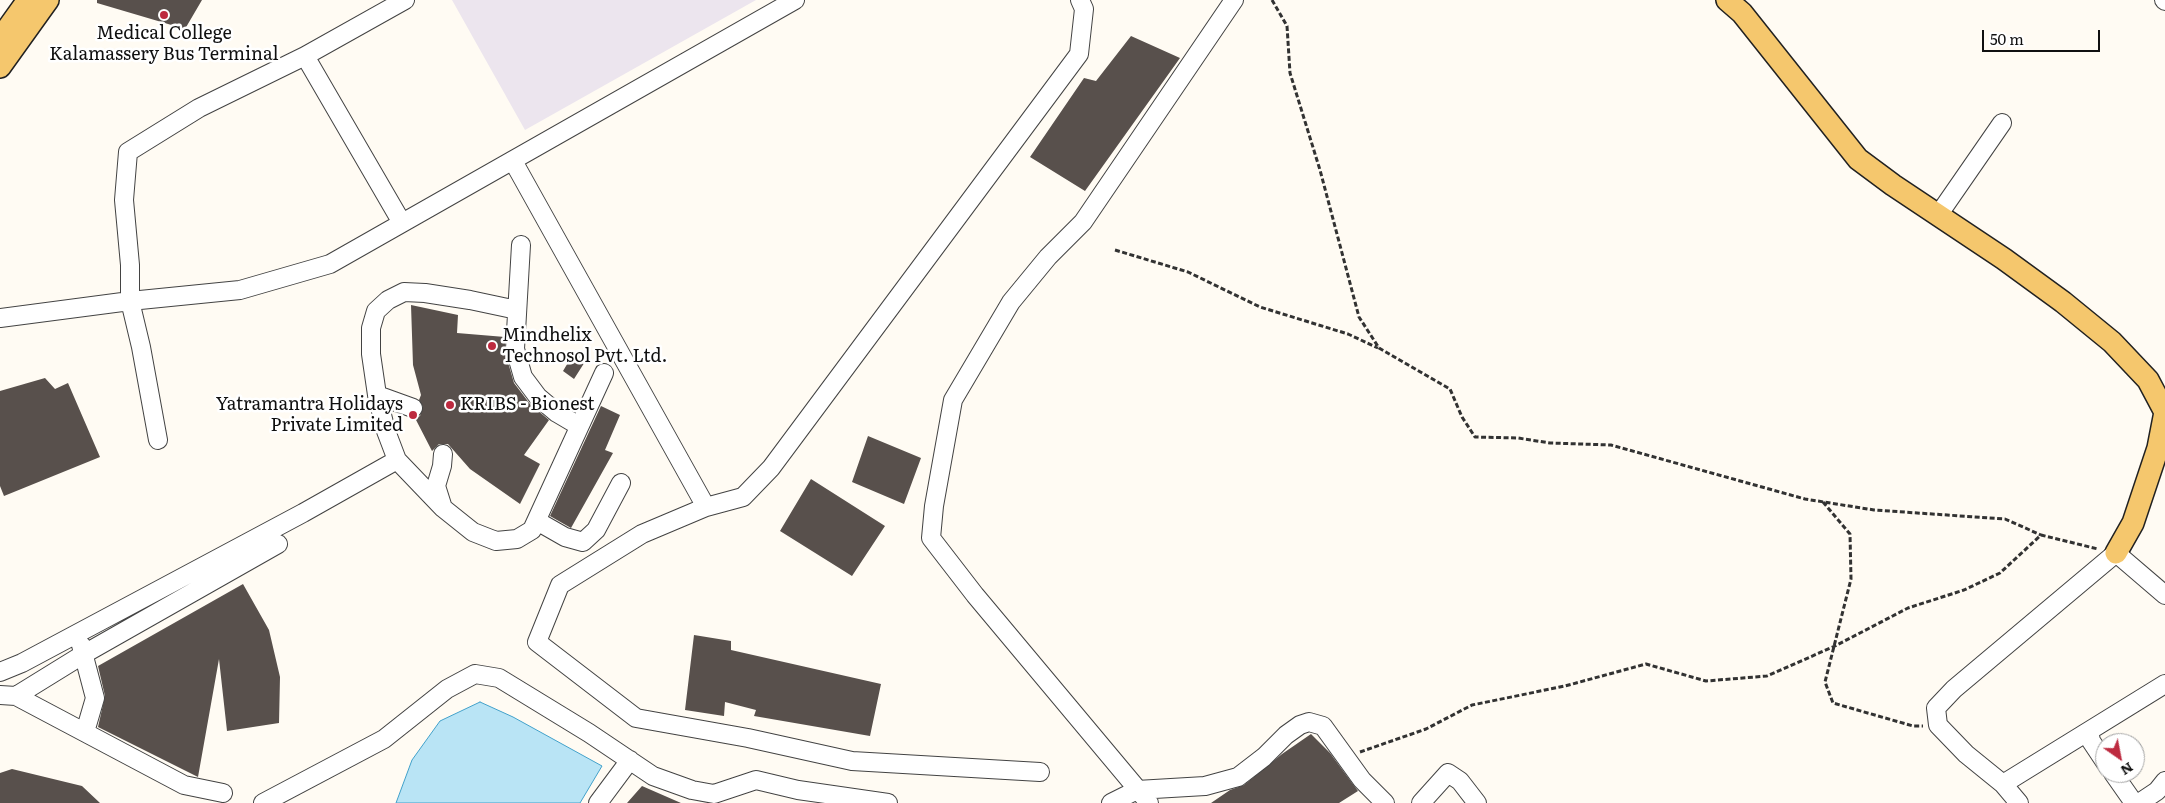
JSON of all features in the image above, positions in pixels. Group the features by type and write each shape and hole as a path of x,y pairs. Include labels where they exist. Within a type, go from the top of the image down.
{"main road":[{"path":"0,39 28,0"},
{"path":"0,67 48,0"},
{"path":"1727,0 1742,13 1858,159 2062,302 2112,342 2148,380 2165,412 2158,448 2133,523 2116,553"}],"street":[{"path":"158,440 141,347 130,301 130,265 124,200 128,152 199,108 305,56 405,0"},
{"path":"0,318 130,301 240,290 330,264 795,0"},
{"path":"1040,772 852,761 748,738 636,718 537,642 560,585 642,534 706,507 743,498 771,468 1079,54 1084,9 1080,0"},
{"path":"1142,797 975,595 932,538 934,506 953,400 1011,302 1048,257 1089,214 1234,0"},
{"path":"305,56 402,223"},
{"path":"1939,214 2002,123"},
{"path":"513,161 706,507"},
{"path":"521,245 516,349 523,377 538,397 557,413 579,426"},
{"path":"517,310 425,292 404,292 388,300 376,310 371,328 371,354 377,395 396,460 443,508 473,532 496,541 517,539 532,530 604,373"},
{"path":"377,395 413,408"},
{"path":"443,454 442,466 436,486 443,508"},
{"path":"0,672 22,663 294,518 396,460"},
{"path":"537,521 564,537 583,542 596,530 621,483"},
{"path":"8,696 278,544"},
{"path":"2019,803 2003,784 1966,754 1938,726 1936,708 1954,689 2116,553 2165,595"},
{"path":"78,632 95,698 85,732"},
{"path":"263,803 384,739 447,689 475,674 499,678 653,776 692,790 714,794 756,780 798,790 888,803"},
{"path":"2003,784 2165,684"},
{"path":"8,696 85,732 184,785 223,793"},
{"path":"1111,803 1205,786 1238,776 1264,757 1286,735 1300,725 1309,722 1323,726 1362,780 1385,803"},
{"path":"2088,731 2090,741 2095,748"},
{"path":"598,803 630,760"},
{"path":"1421,803 1448,773 1460,781 1477,803"},
{"path":"2123,783 2143,802 2156,792 2165,781"}],"path":[{"path":"1272,0 1287,26 1290,73 1320,170 1359,317 1379,348"},
{"path":"1115,250 1188,272 1260,307 1348,334 1379,348 1450,389 1462,417 1475,437 1518,438 1550,443 1611,445 1805,499 1874,510 2005,519 2041,535 2116,553"},
{"path":"1823,502 1850,534 1851,579 1825,682 1833,703 1912,726 1938,726"},
{"path":"1346,756 1426,729 1472,705 1565,686 1646,664 1706,680 1767,676 1835,646 1908,608 1964,590 2000,573 2041,535"}],"shaded area":[{"path":"452,0 756,0 525,130"}],"water":[{"path":"480,702 513,717 602,766 580,803 396,803 412,760 440,721"}],"building":[{"name":"Medical College Kalamassery Bus Terminal","path":"97,0 202,0 185,29 97,3"},
{"path":"1131,36 1180,58 1085,191 1030,157 1084,78 1096,81"},
{"name":"KRIBS - Bionest","path":"411,305 458,315 457,333 505,337 505,352 514,383 530,404 549,420 524,455 540,464 520,504 470,469 448,444 439,444 432,451 415,418 420,416 423,407 419,400 421,395 413,365"},
{"path":"575,351 588,357 574,379 563,371"},
{"path":"45,378 55,389 68,383 100,457 4,496 0,486 0,391"},
{"path":"601,406 620,415 605,450 613,453 571,528 550,516"},
{"path":"868,436 921,458 904,504 852,482"},
{"path":"811,479 885,526 852,576 780,531"},
{"path":"243,584 269,630 280,677 279,723 227,731 219,659 198,777 98,727 105,696 98,666"},
{"path":"694,635 731,641 731,650 881,684 870,736 754,716 756,710 725,702 724,716 685,710"},
{"path":"1311,734 1330,753 1358,791 1339,803 1211,803 1230,790 1244,785 1282,754"},
{"path":"12,769 82,786 100,803 0,803 0,773"},
{"path":"642,786 681,803 627,803"}],"place":[{"name":"Medical College Kalamassery Bus Terminal","path":"164,15"},
{"name":"Mindhelix Technosol Pvt. Ltd.","path":"492,346"},
{"name":"KRIBS - Bionest","path":"450,405"},
{"name":"Yatramantra Holidays Private Limited","path":"413,415"}]}
